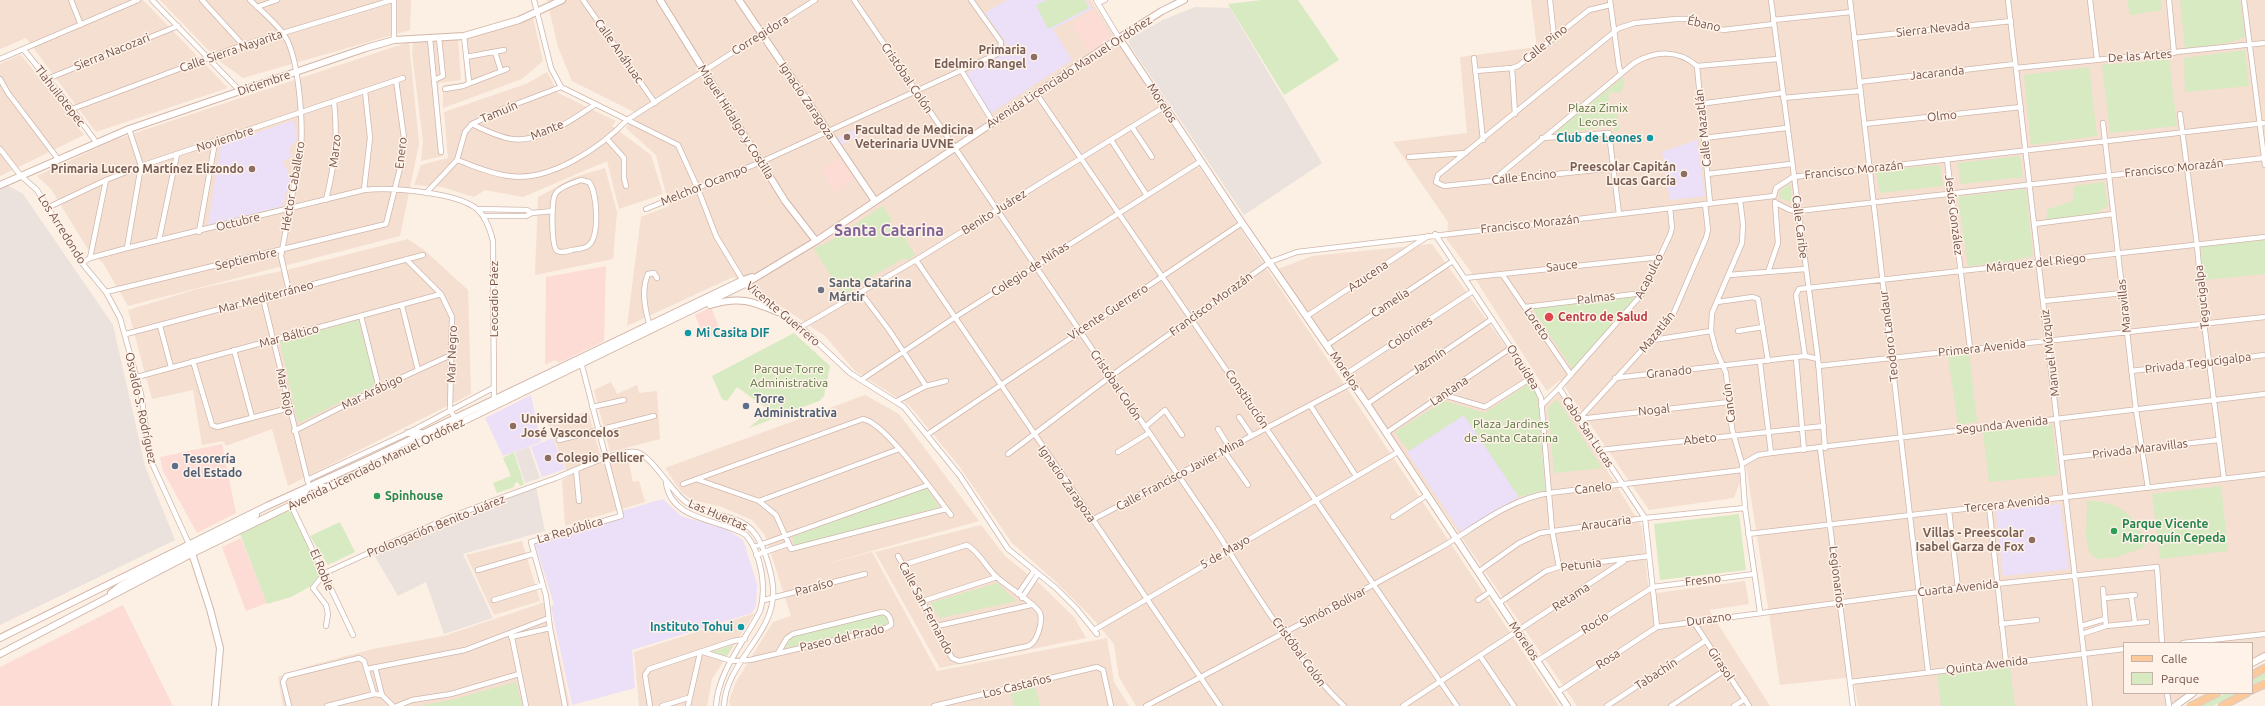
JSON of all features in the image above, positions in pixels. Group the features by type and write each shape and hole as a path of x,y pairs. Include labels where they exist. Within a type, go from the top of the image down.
{"main road":[{"name":"Diciembre","path":"0,185 58,158 129,129 296,72 394,40 464,36 505,24 537,12 562,0"},
{"name":"Miguel Hidalgo y Costilla","path":"660,0 761,162 800,222 816,241"},
{"name":"Ignacio Zaragoza","path":"738,0 875,201"},
{"name":"Avenida Licenciado Manuel Ordóñez","path":"0,654 193,553 494,407 581,361 754,277 816,241 954,147 1119,38 1162,11 1184,0"},
{"name":"Morelos","path":"1119,38 1164,107 1367,404 1567,706"},
{"name":"Avenida Licenciado Manuel Ordóñez","path":"651,327 690,311 744,282"},
{"path":"690,311 717,302 738,299 753,302 778,312"},
{"name":"Avenida Licenciado Manuel Ordóñez","path":"0,638 267,506 308,483 368,460 494,399 581,361"},
{"path":"408,433 423,433"},
{"path":"368,460 371,466"},
{"path":"269,516 279,507 302,495 308,483 328,487"},
{"path":"193,553 196,546 249,520 267,506"},
{"path":"189,544 193,553 220,648 215,706"},
{"path":"100,602 120,586 186,551 189,544"},
{"path":"2253,662 2265,656"},
{"path":"2253,674 2265,668"},
{"path":"2253,690 2265,684"},
{"path":"2175,706 2192,694"},
{"path":"2191,706 2215,694"},
{"path":"2222,706 2245,694"}],"street":[{"path":"71,0 82,25"},
{"path":"0,59 138,0"},
{"path":"152,0 240,92"},
{"path":"202,0 243,45"},
{"name":"Héctor Caballero","path":"250,0 282,33 289,44 296,72 300,114 301,148 281,250 281,262 290,291"},
{"path":"257,6 277,0"},
{"path":"393,0 394,40"},
{"name":"Calle Sierra Nayarita","path":"72,109 243,45 393,0"},
{"path":"534,0 551,68 561,87"},
{"name":"Calle Anáhuac","path":"583,0 655,103"},
{"name":"Corregidora","path":"457,160 497,174 526,176 541,173 574,160 608,140 627,120 815,0"},
{"name":"Cristóbal Colón","path":"854,0 1111,376 1284,633 1319,680 1344,706"},
{"name":"Melchor Ocampo","path":"646,209 761,162 916,92 1000,50 1001,42 971,0"},
{"path":"1105,0 1097,2 1119,38"},
{"path":"1550,0 1554,37"},
{"name":"Calle Caribe","path":"1771,0 1786,128 1818,359 1824,426"},
{"name":"Teodoro Landaur","path":"1850,0 1872,202 1928,672"},
{"name":"Manuel Múzquiz","path":"2008,0 2029,185 2040,263 2090,706"},
{"path":"2090,0 2097,59"},
{"path":"2169,0 2174,53"},
{"path":"2244,0 2265,165"},
{"path":"1610,3 1621,73"},
{"name":"Calle Pino","path":"1475,71 1512,68 1525,62 1589,10 1610,3"},
{"name":"Ébano","path":"1436,182 1438,175 1625,25 1664,19 1687,19 1722,30 1851,12"},
{"name":"Sierra Nevada","path":"1854,38 2011,21"},
{"name":"Sierra Nacozari","path":"47,79 178,26"},
{"path":"464,36 469,82"},
{"path":"434,80 443,76 439,38"},
{"path":"430,39 441,152"},
{"name":"De las Artes","path":"2016,66 2265,44"},
{"name":"Tlahuilotepec","path":"24,50 72,109 96,142"},
{"path":"466,57 504,50"},
{"path":"495,52 501,71"},
{"path":"1492,181 1621,73 1634,63 1650,56 1675,53 1687,58 1696,66 1778,59"},
{"path":"1474,58 1483,140"},
{"name":"Calle Mazatlán","path":"1696,66 1707,174 1707,204"},
{"name":"Jacaranda","path":"1859,82 2016,66"},
{"path":"1512,68 1515,114"},
{"path":"445,89 463,86 469,82 507,69"},
{"path":"961,70 993,122"},
{"name":"Noviembre","path":"49,207 106,180 141,166 300,114 403,78"},
{"path":"0,79 8,93 58,158"},
{"name":"Enero","path":"386,224 396,188 404,138 396,80"},
{"name":"Vicente Guerrero","path":"561,87 678,145 698,189 716,236 744,282 778,312 801,327 836,360 861,380 897,401 928,434 1242,222"},
{"name":"Tamuín","path":"426,193 457,160 465,132 472,124 503,109 561,87"},
{"path":"364,190 370,138 365,91"},
{"path":"1700,104 1782,96 1860,91"},
{"name":"Constitución","path":"1036,93 1457,706"},
{"name":"Marzo","path":"326,200 336,151 337,132 334,101"},
{"name":"Mante","path":"472,124 504,137 524,139 559,126 596,104"},
{"name":"Benito Juárez","path":"801,327 916,260 1164,107"},
{"name":"Olmo","path":"1864,124 2020,107"},
{"name":"Tegucigalpa","path":"2180,114 2188,166 2204,323 2224,479"},
{"name":"Maravillas","path":"2102,123 2119,254 2131,371 2148,488"},
{"name":"Francisco Morazán","path":"1008,454 1111,376 1270,262 1308,250 1435,234 1774,196 1776,188 1793,177 2104,140 2265,123"},
{"path":"1132,127 1152,157"},
{"path":"1704,138 1786,128"},
{"path":"127,248 141,166 129,129"},
{"path":"1542,138 1603,134 1610,135 1619,214"},
{"path":"608,140 624,158 624,178 626,186"},
{"path":"1111,140 1146,194"},
{"path":"199,232 215,142"},
{"name":"Los Arredondo","path":"0,149 21,176 37,190 49,207 82,263 106,292"},
{"path":"1409,157 1466,153"},
{"path":"159,240 177,154"},
{"name":"Francisco Morazán","path":"1776,203 1790,210 1798,211 2264,158"},
{"name":"Jesús González","path":"1947,159 1970,348"},
{"name":"Colegio de Niñas","path":"861,380 1035,265 1146,194 1201,161"},
{"path":"1707,174 1791,164"},
{"name":"Calle Encino","path":"1436,182 1444,186 1614,168"},
{"path":"90,258 106,180"},
{"path":"581,180 589,182 594,196 596,214 593,237 589,245 561,253 557,251 553,244 553,211 554,197 559,190 581,180"},
{"name":"Octubre","path":"82,263 90,258 127,248 199,232 364,190 396,188 426,193"},
{"name":"Leocadio Páez","path":"426,193 466,203 477,210 483,216 493,241 494,407"},
{"path":"1768,272 1778,243 1776,203 1774,196"},
{"name":"Cancún","path":"1740,200 1743,224 1742,243 1712,313 1711,332 1716,350 1726,373 1729,402 1742,464 1748,534 1760,612"},
{"name":"Mazatlán","path":"1579,419 1615,378 1654,340 1674,313 1706,238 1708,230 1707,204"},
{"name":"Acapulco","path":"1558,388 1643,293 1672,228 1670,208"},
{"path":"477,210 527,210 532,213"},
{"path":"483,216 526,216 532,213 553,211"},
{"path":"2034,224 2113,214"},
{"name":"Septiembre","path":"106,292 386,224"},
{"name":"Orquídea","path":"1435,234 1531,378 1541,398 1552,530 1559,567"},
{"name":"Azucena","path":"1307,316 1429,235"},
{"name":"Márquez del Riego","path":"1805,356 1796,292 1799,289 2265,237"},
{"name":"Mar Mediterráneo","path":"126,334 423,255"},
{"name":"Sauce","path":"1464,278 1660,256"},
{"name":"Mar Negro","path":"406,259 441,294 452,316 454,330 451,355 450,410"},
{"name":"Ignacio Zaragoza","path":"916,260 999,385 1220,706"},
{"name":"Camelia","path":"1327,345 1453,261"},
{"path":"1729,275 1805,269"},
{"path":"651,327 645,302 644,281 648,274 654,273 657,278"},
{"name":"Loreto","path":"1502,274 1571,375"},
{"name":"Colorines","path":"1346,374 1473,291"},
{"name":"Osvaldo S. Rodríguez","path":"106,292 120,318 126,334 136,377 151,461 189,544"},
{"path":"861,293 904,352 926,386"},
{"name":"Palmas","path":"1525,307 1643,293"},
{"path":"2044,301 2123,293"},
{"name":"Mar Báltico","path":"136,377 402,306 441,294"},
{"path":"1717,302 1753,297 1758,299 1764,328 1768,361"},
{"name":"Mar Rojo","path":"263,298 294,431 308,483"},
{"path":"402,306 418,370"},
{"path":"361,316 379,388"},
{"name":"Primera Avenida","path":"1818,366 1970,348 2265,317"},
{"name":"Jazmín","path":"1367,404 1492,319"},
{"path":"160,326 171,367"},
{"path":"1738,331 1764,328"},
{"path":"1654,340 1711,332"},
{"name":"Lantana","path":"1386,433 1511,348"},
{"path":"234,350 252,417"},
{"name":"Mar Arábigo","path":"294,431 379,388 451,355"},
{"name":"Privada Tegucigalpa","path":"2131,371 2265,355"},
{"path":"1805,356 1818,359"},
{"name":"Granado","path":"1615,378 1805,356"},
{"path":"1796,358 1804,450"},
{"path":"194,361 212,425 217,427 289,408"},
{"name":"La República","path":"565,706 543,585 531,544 533,540 621,516 597,429 581,361"},
{"path":"1760,362 1770,453"},
{"path":"1444,395 1485,407 1531,378"},
{"path":"897,401 926,386 946,381"},
{"name":"Calle Francisco Javier Mina","path":"1092,520 1352,383"},
{"path":"308,483 408,433 493,388"},
{"name":"Cabo San Lucas","path":"1541,406 1558,388 1645,518"},
{"name":"Segunda Avenida","path":"1742,464 1758,455 1770,453 1823,448 2265,394"},
{"path":"592,407 624,400"},
{"name":"Nogal","path":"1579,419 1729,402"},
{"path":"1310,406 1356,476"},
{"path":"450,410 455,418"},
{"path":"1145,427 1165,410 1182,435"},
{"path":"559,440 597,429 654,416"},
{"path":"1239,417 1252,436"},
{"path":"683,484 863,419 872,422 898,449 951,515"},
{"name":"Abeto","path":"1600,450 1824,426"},
{"name":"Legionarios","path":"1824,426 1823,448 1853,706"},
{"path":"1218,429 1230,448"},
{"path":"1118,452 1149,433"},
{"path":"928,434 960,476 1008,549 1036,573"},
{"name":"Privada Maravillas","path":"2062,458 2218,440"},
{"path":"759,501 898,449"},
{"path":"1224,451 1248,486"},
{"name":"Las Huertas","path":"605,458 628,452 642,454 666,482 687,503 694,507 733,519 748,526 758,536 773,586 773,598 770,613 765,624 740,662 726,690 724,706"},
{"name":"5 de Mayo","path":"1036,573 1076,608 1096,632 1146,598 1398,452"},
{"name":"Prolongación Benito Juárez","path":"326,626 328,614 326,605 313,588 325,573 447,519 605,458"},
{"path":"576,470 579,501"},
{"name":"Canelo","path":"1456,540 1518,501 1549,493 1742,470"},
{"name":"Tercera Avenida","path":"1748,534 2265,474"},
{"path":"696,479 759,501 776,515 788,544 793,550 946,509"},
{"name":"Las Huertas","path":"666,482 667,492 682,510 740,531 752,542 756,555 764,600"},
{"path":"754,547 928,485"},
{"path":"1393,516 1427,495"},
{"name":"El Roble","path":"291,505 325,573 325,581 353,635"},
{"path":"1989,506 2006,662"},
{"name":"Araucaria","path":"1478,572 1529,538 1552,530 1645,518 1745,508"},
{"path":"1949,511 1958,588"},
{"path":"1645,518 1657,627"},
{"name":"Simón Bolívar","path":"1146,706 1456,540"},
{"path":"756,555 788,544"},
{"path":"903,566 967,545 997,577 1031,604"},
{"path":"478,570 534,554"},
{"name":"Calle San Fernando","path":"898,556 955,660 959,661 1032,645 1038,632 1040,618 1037,609 1031,604"},
{"name":"Petunia","path":"1499,603 1546,572 1559,567 1649,556"},
{"name":"Retama","path":"1403,706 1518,632 1624,560"},
{"name":"Cuarta Avenida","path":"1760,612 1841,604 1919,592 2076,577 2157,567 2162,642"},
{"path":"1018,594 1036,573"},
{"path":"1022,598 1036,573"},
{"name":"Paraíso","path":"764,600 865,574"},
{"name":"Fresno","path":"1653,587 1754,574"},
{"path":"923,601 997,577"},
{"path":"494,600 543,585"},
{"name":"Rocío","path":"1537,661 1653,587"},
{"path":"2103,589 2106,626"},
{"path":"1478,600 1491,591"},
{"path":"2104,598 2133,595 2135,623"},
{"path":"716,706 718,691 732,661 760,611 764,600"},
{"path":"937,626 1031,604"},
{"name":"Paseo del Prado","path":"702,652 740,662 886,628 891,625 891,621 886,614 882,612 793,634 787,638 778,653"},
{"name":"Durazno","path":"1657,627 1760,612"},
{"path":"512,635 549,618"},
{"path":"2081,626 2105,619"},
{"path":"2001,624 2037,620"},
{"name":"Girasol","path":"1693,621 1749,706"},
{"path":"2082,634 2106,626 2147,622"},
{"name":"Rosa","path":"1558,692 1657,627"},
{"path":"367,669 450,654 512,635 550,628"},
{"path":"2191,642 2265,634"},
{"path":"512,635 526,706"},
{"path":"650,706 645,675 646,671 745,639"},
{"name":"Tabachín","path":"1607,706 1705,641"},
{"name":"Quinta Avenida","path":"1850,682 2006,662 2123,650"},
{"path":"688,706 688,698 702,652"},
{"path":"1480,656 1514,706"},
{"path":"289,706 283,682 286,676 359,658 364,661 374,694"},
{"path":"375,667 382,695 393,706"},
{"name":"Los Castaños","path":"934,706 1100,667 1103,670 1111,706"},
{"path":"1671,706 1725,670"},
{"path":"397,706 412,700 451,694 519,674"},
{"path":"327,706 374,694 382,695"},
{"path":"2167,694 2168,706"},
{"path":"662,706 688,698"},
{"path":"1734,706 1745,699"}],"shaded area":[{"path":"0,0 143,0 228,88 96,132 26,38 0,49"},
{"path":"160,0 411,0 410,30 243,78 219,61"},
{"name":"Santa Catarina","path":"547,0 1091,0 1199,167 1559,706 1136,706 1119,677 1114,644 1093,619 1055,581 1012,543 959,466 909,405 855,371 825,336 764,295 733,277 627,326 641,217 669,206 656,155 626,128 634,112 572,81 558,47"},
{"name":"Primaria Edelmiro Rangel","path":"1007,0 1086,0 1092,9 1053,29 1072,60 991,113 966,74 1004,53 1006,43 985,13"},
{"path":"1531,0 2265,0 2265,658 2253,664 2253,642 2123,642 2123,694 2195,694 2172,706 1858,706 1853,677 1780,685 1746,465 1734,498 1649,510 1560,380 1547,391 1469,269 1447,240 1448,222 1393,142 1467,133 1460,57 1537,47"},
{"path":"1195,7 1230,8 1322,163 1244,215 1129,44 1129,39 1163,20"},
{"path":"1094,9 1112,37 1090,52 1072,24"},
{"path":"533,18 543,61 522,79 443,108 443,85 465,82 462,38"},
{"path":"458,38 461,80 438,83 443,156 421,161 423,141 412,53 413,42"},
{"path":"409,42 419,144 400,236 128,306 103,263 87,248 51,189 37,176 114,140"},
{"path":"19,55 22,56 84,135 0,176 0,64"},
{"path":"547,72 558,93 616,121 612,126 651,155 663,194 619,209 607,161 523,197 485,190 474,197 442,187 414,185 421,165 448,158 444,112 526,84"},
{"name":"Primaria Lucero Martínez Elizondo","path":"294,120 297,140 289,148 291,157 283,161 290,177 283,206 208,225 221,145"},
{"name":"Facultad de Medicina Veterinaria UVNE","path":"854,129 858,136 841,145 837,138"},
{"name":"Preescolar Capitán Lucas García","path":"1697,140 1705,196 1670,200 1662,152"},
{"path":"839,158 854,179 835,192 820,170"},
{"path":"605,168 617,212 613,259 535,275 538,197 575,177"},
{"path":"0,181 23,194 113,325 145,466 175,540 0,625"},
{"path":"408,239 424,250 468,290 471,394 288,486 272,429 226,446 223,441 202,445 193,390 152,399 128,310 197,289 291,269"},
{"path":"1432,244 1534,386 1542,409 1559,393 1642,527 1649,594 1745,581 1749,604 1709,610 1770,706 1577,706 1278,269 1312,256"},
{"path":"606,266 604,341 559,363 555,360 545,365 546,277"},
{"path":"711,307 721,332 705,340 695,315"},
{"path":"611,382 617,394 637,385 639,393 657,391 660,439 610,452 594,390"},
{"name":"Universidad José Vasconcelos","path":"531,395 541,442 503,456 485,418"},
{"path":"865,395 899,414 979,521 818,566 872,552 937,671 1107,638 1114,682 1129,706 730,706 729,701 736,682 773,622 791,616 765,535 752,520 722,507 693,500 682,493 665,468"},
{"path":"588,411 600,454 609,461 628,458 633,482 639,481 645,502 565,526 562,480 569,476 548,424"},
{"path":"1464,415 1519,497 1462,534 1407,452"},
{"name":"Colegio Pellicer","path":"553,438 565,469 542,477 531,447"},
{"path":"222,444 236,513 197,533 163,471 160,457"},
{"path":"529,447 540,478 525,483 515,452"},
{"path":"536,487 545,531 463,554 493,618 444,634 426,582 398,596 373,553 436,524"},
{"path":"663,499 681,516 726,529 743,540 757,584 756,606 752,613 632,650 635,688 572,705 551,607 554,604 535,544 623,518 622,511"},
{"name":"Villas - Preescolar Isabel Garza de Fox","path":"2060,504 2069,569 2003,576 1996,511"},
{"path":"981,525 1005,556 1040,584 1074,617 1086,638 940,668 875,552"},
{"path":"241,538 267,603 246,611 222,547"},
{"path":"522,541 540,601 494,615 466,555"},
{"path":"548,601 570,706 283,706 278,677 309,666 373,649 444,636"},
{"path":"123,605 173,706 0,706 0,667"},
{"path":"755,613 712,679 707,706 639,706 634,652"}],"green space":[{"path":"1047,0 1085,0 1089,8 1048,29 1036,5"},
{"path":"1262,0 1298,0 1339,60 1284,95 1228,4"},
{"path":"2127,0 2161,0 2162,10 2130,15"},
{"path":"2180,0 2240,0 2245,37 2228,43 2185,49"},
{"path":"2245,50 2249,86 2185,92 2184,58"},
{"path":"2169,59 2177,126 2110,133 2102,65"},
{"path":"2089,67 2097,136 2031,145 2024,75"},
{"name":"Plaza Zimix Leones","path":"1623,77 1624,86 1620,93 1609,92 1608,103 1617,105 1619,131 1614,131 1613,126 1557,134 1556,132"},
{"path":"2020,156 2023,177 1961,184 1958,163"},
{"path":"1940,165 1943,186 1880,193 1876,171"},
{"path":"2104,182 2108,206 2095,214 2046,221 2048,209 2073,201 2074,186"},
{"path":"1790,183 1792,202 1779,198 1779,192"},
{"path":"2023,189 2026,191 2033,256 2003,263 1968,266 1958,197"},
{"path":"882,206 892,220 890,222 898,235 901,233 915,255 908,260 902,259 854,287 844,298 814,248 829,242"},
{"path":"2265,240 2265,274 2204,280 2200,247"},
{"path":"1636,297 1573,370 1532,308"},
{"path":"358,320 376,385 298,423 280,342"},
{"name":"Parque Torre Administrativa","path":"794,333 830,366 824,396 819,401 749,428 764,415 766,408 737,387 727,401 722,399 712,376"},
{"path":"1969,352 1977,422 1958,425 1948,355"},
{"name":"Plaza Jardines de Santa Catarina","path":"1531,382 1538,398 1545,490 1519,497 1464,415 1409,451 1395,432 1444,401 1485,413"},
{"path":"1557,399 1602,468 1554,473 1548,408"},
{"path":"2052,424 2058,475 1989,482 1983,432"},
{"path":"514,452 524,484 520,486 518,482 515,483 514,487 497,493 493,483 511,476 503,458"},
{"path":"2221,486 2228,551 2160,559 2152,494"},
{"path":"927,488 939,507 795,546 792,537"},
{"name":"Parque Vicente Marroquín Cepeda","path":"2087,501 2098,501 2117,507 2126,512 2139,527 2143,536 2145,547 2117,557 2097,559 2089,552 2086,536"},
{"path":"292,509 324,572 322,580 291,597 267,604 240,534"},
{"path":"1739,514 1746,570 1660,580 1654,524"},
{"path":"340,522 355,552 328,565 310,536"},
{"path":"997,583 1016,601 940,618 930,603"},
{"path":"884,614 889,624 785,648 790,637"},
{"path":"733,645 727,656 710,652"},
{"path":"2010,667 2015,706 1941,706 1937,675"},
{"path":"2265,673 2265,679 2253,685 2253,679"},
{"path":"516,682 522,706 420,706 455,699"},
{"path":"1035,685 1040,706 1014,706 1010,692"},
{"path":"2224,694 2236,694 2213,706 2200,706"}],"place":[{"name":"Primaria Edelmiro Rangel","path":"1034,57"},
{"name":"Facultad de Medicina Veterinaria UVNE","path":"847,137"},
{"name":"Club de Leones","path":"1650,138"},
{"name":"Primaria Lucero Martínez Elizondo","path":"252,169"},
{"name":"Preescolar Capitán Lucas García","path":"1684,174"},
{"name":"Santa Catarina Mártir","path":"821,290"},
{"name":"Centro de Salud","path":"1549,317"},
{"name":"Mi Casita DIF","path":"688,333"},
{"name":"Torre Administrativa","path":"746,406"},
{"name":"Universidad José Vasconcelos","path":"513,426"},
{"name":"Colegio Pellicer","path":"548,458"},
{"name":"Tesorería del Estado","path":"175,466"},
{"name":"Spinhouse","path":"377,496"},
{"name":"Parque Vicente Marroquín Cepeda","path":"2114,531"},
{"name":"Villas - Preescolar Isabel Garza de Fox","path":"2032,540"},
{"name":"Instituto Tohui","path":"741,627"}],"district":[{"name":"Santa Catarina","path":"889,231"}]}
